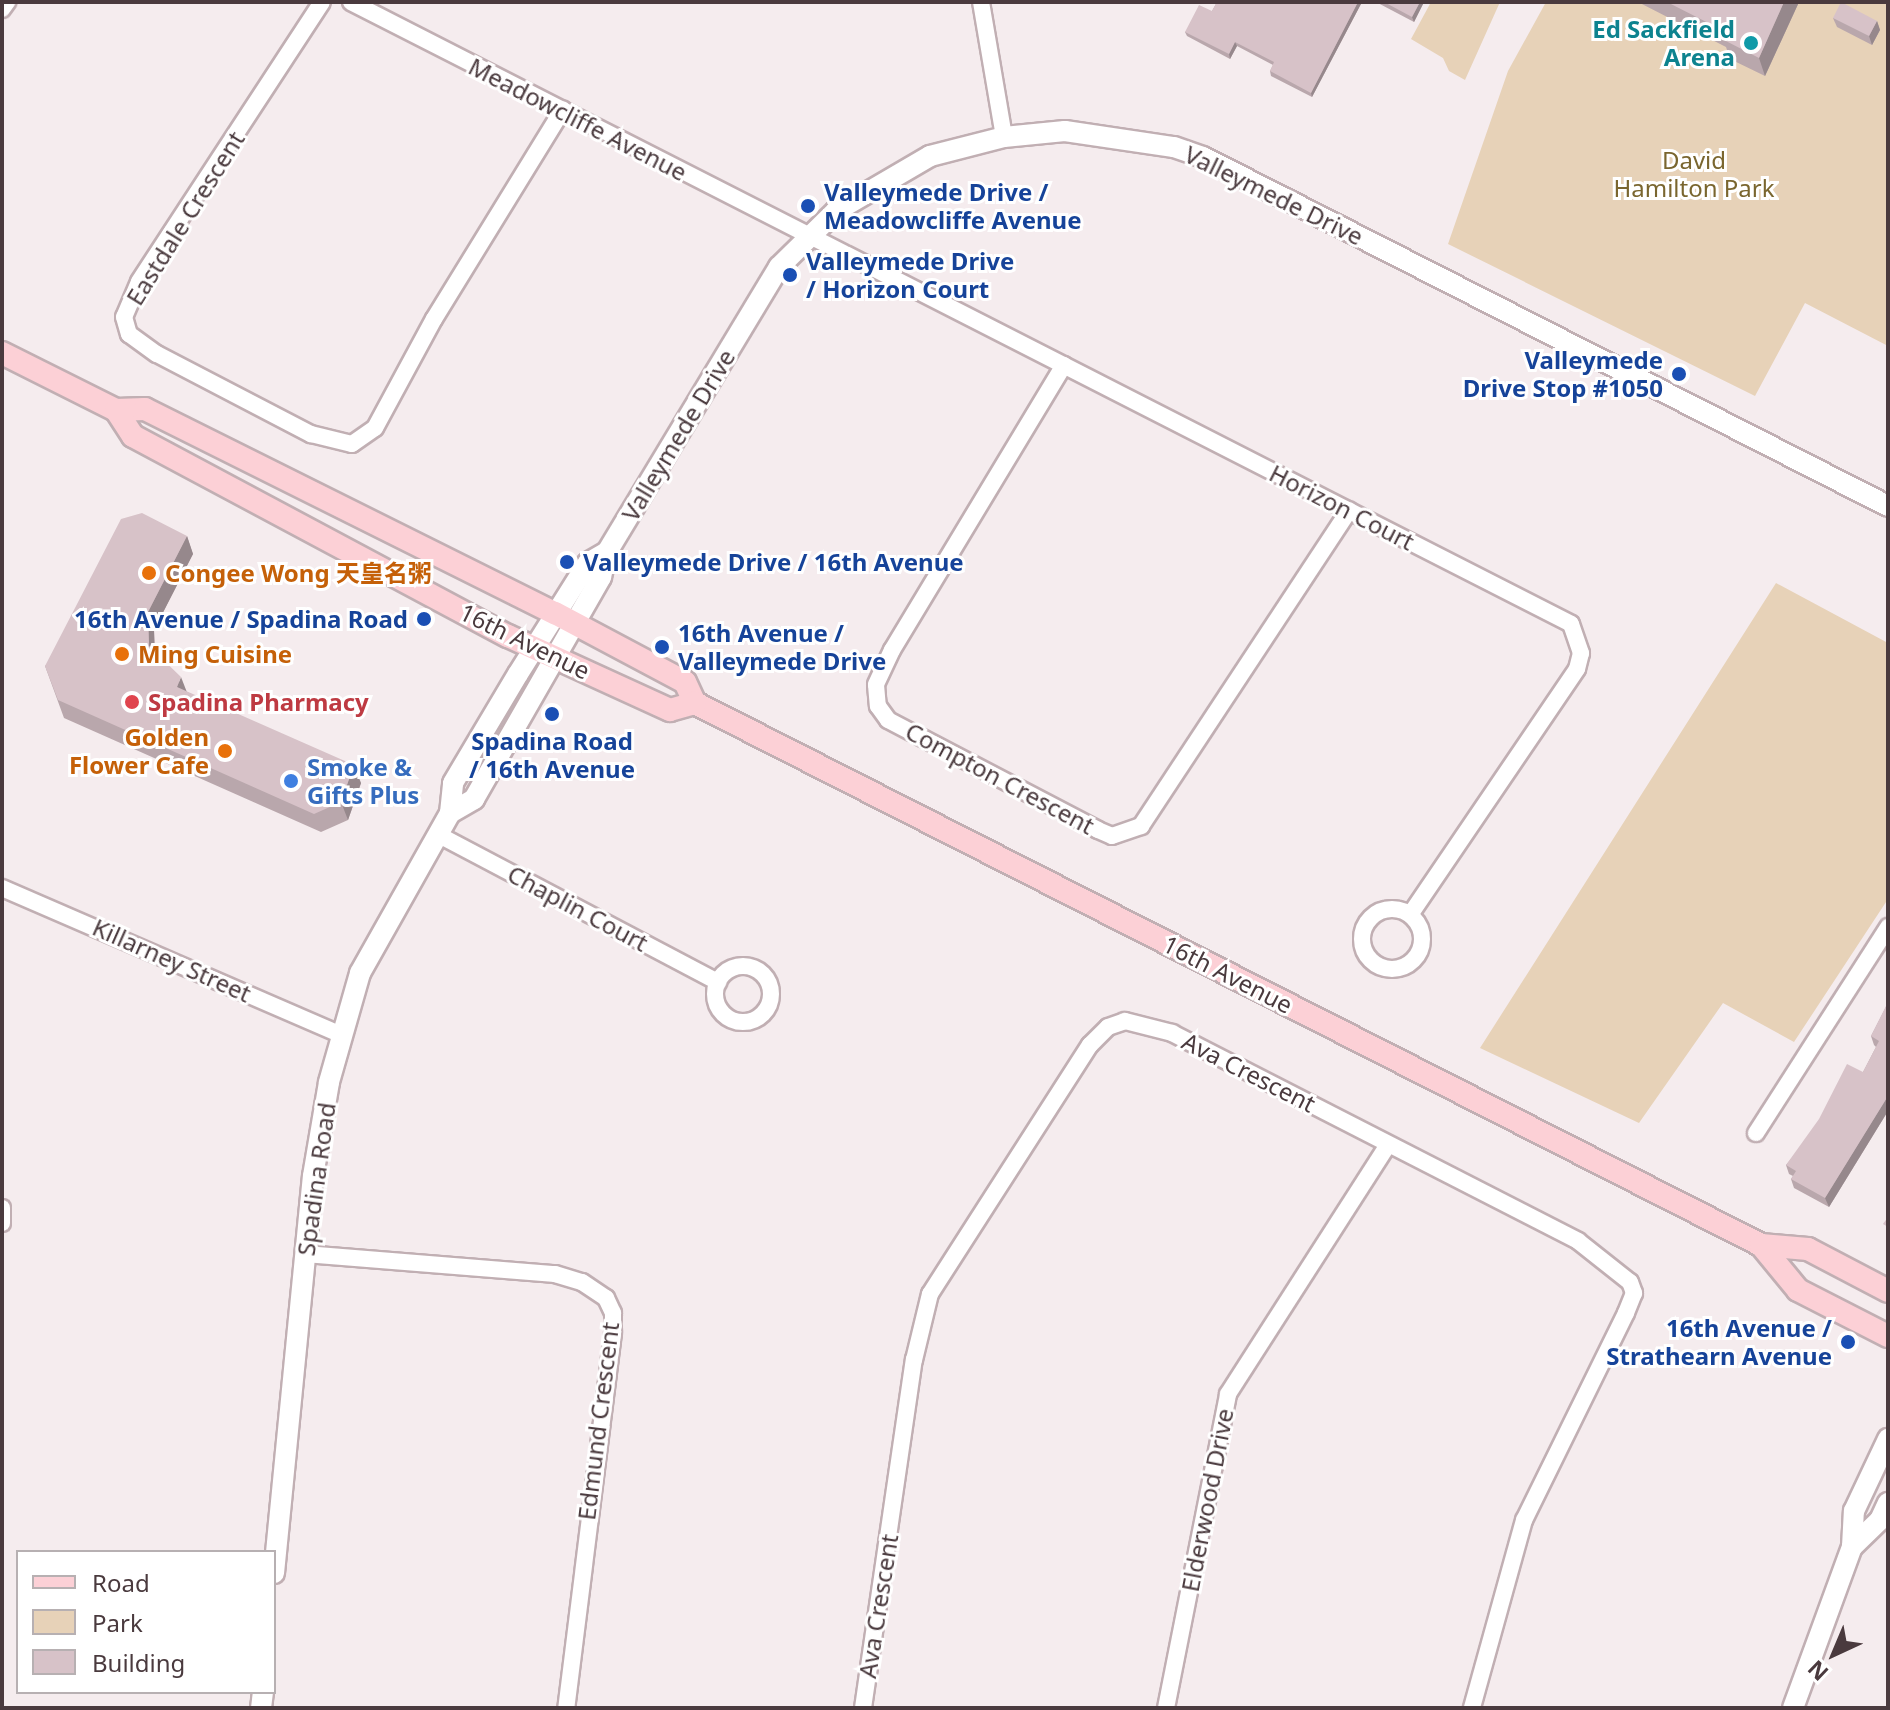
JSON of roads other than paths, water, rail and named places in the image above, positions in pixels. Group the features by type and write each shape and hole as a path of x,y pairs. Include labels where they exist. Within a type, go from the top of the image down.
{"main road":[{"name":"16th Avenue","path":"2,353 116,410 145,409 565,619 685,682 695,703 1761,1245 1808,1249 1888,1291"},
{"name":"16th Avenue","path":"116,410 133,436 534,647 670,710 695,703"},
{"name":"16th Avenue","path":"1761,1245 1798,1290 1888,1336"}],"street":[{"path":"2,9 7,2"},
{"name":"Eastdale Crescent","path":"322,2 139,282 124,317 129,334 157,354 311,434 352,444 375,428 434,319 563,109"},
{"name":"Meadowcliffe Avenue","path":"351,2 563,109 805,238"},
{"path":"981,2 1004,137"},
{"name":"Valleymede Drive","path":"565,619 588,563 607,552 779,267 805,238 836,211 930,156 1004,137 1065,131 1115,135 1203,157 1888,506"},
{"name":"Horizon Court","path":"805,238 1064,365 1571,624 1581,653 1557,700 1410,915"},
{"name":"Compton Crescent","path":"1064,365 892,650 876,685 878,706 888,720 1098,830 1112,836 1141,826 1349,510"},
{"name":"Spadina Road","path":"276,1552 313,1176 341,1035 360,973 450,813 453,783 534,647 565,619"},
{"name":"Spadina Road","path":"450,813 474,799 555,657 565,619"},
{"name":"Chaplin Court","path":"437,834 718,982"},
{"name":"Killarney Street","path":"2,888 341,1035"},
{"path":"1756,1133 1888,927"},
{"name":"Ava Crescent","path":"863,1708 926,1306 1090,1045 1108,1027 1125,1021 1147,1023 1578,1241 1617,1268 1634,1293 1524,1520 1472,1708"},
{"name":"Elderwood Drive","path":"1166,1708 1228,1394 1388,1145"},
{"path":"2,1208 2,1223"},
{"name":"Edmund Crescent","path":"305,1254 555,1274 582,1282 606,1298 613,1313 613,1333 566,1708"},
{"path":"1793,1708 1852,1547 1854,1511 1888,1439"},
{"path":"1852,1547 1880,1520 1888,1503"}],"place":[{"name":"Ed Sackfield Arena","path":"1751,43"},
{"name":"Valleymede Drive / Meadowcliffe Avenue","path":"808,206"},
{"name":"Valleymede Drive / Horizon Court","path":"790,275"},
{"name":"Valleymede Drive Stop #1050","path":"1679,374"},
{"name":"Valleymede Drive / 16th Avenue","path":"567,562"},
{"name":"Congee Wong 天皇名粥","path":"149,573"},
{"name":"16th Avenue / Spadina Road","path":"424,619"},
{"name":"16th Avenue / Valleymede Drive","path":"662,647"},
{"name":"Ming Cuisine","path":"122,654"},
{"name":"Spadina Pharmacy","path":"132,702"},
{"name":"Spadina Road / 16th Avenue","path":"552,714"},
{"name":"Golden Flower Cafe","path":"225,751"},
{"name":"Smoke & Gifts Plus","path":"291,781"},
{"name":"16th Avenue / Strathearn Avenue","path":"1848,1342"}],"park label":[{"name":"David Hamilton Park","path":"1694,174"}]}
